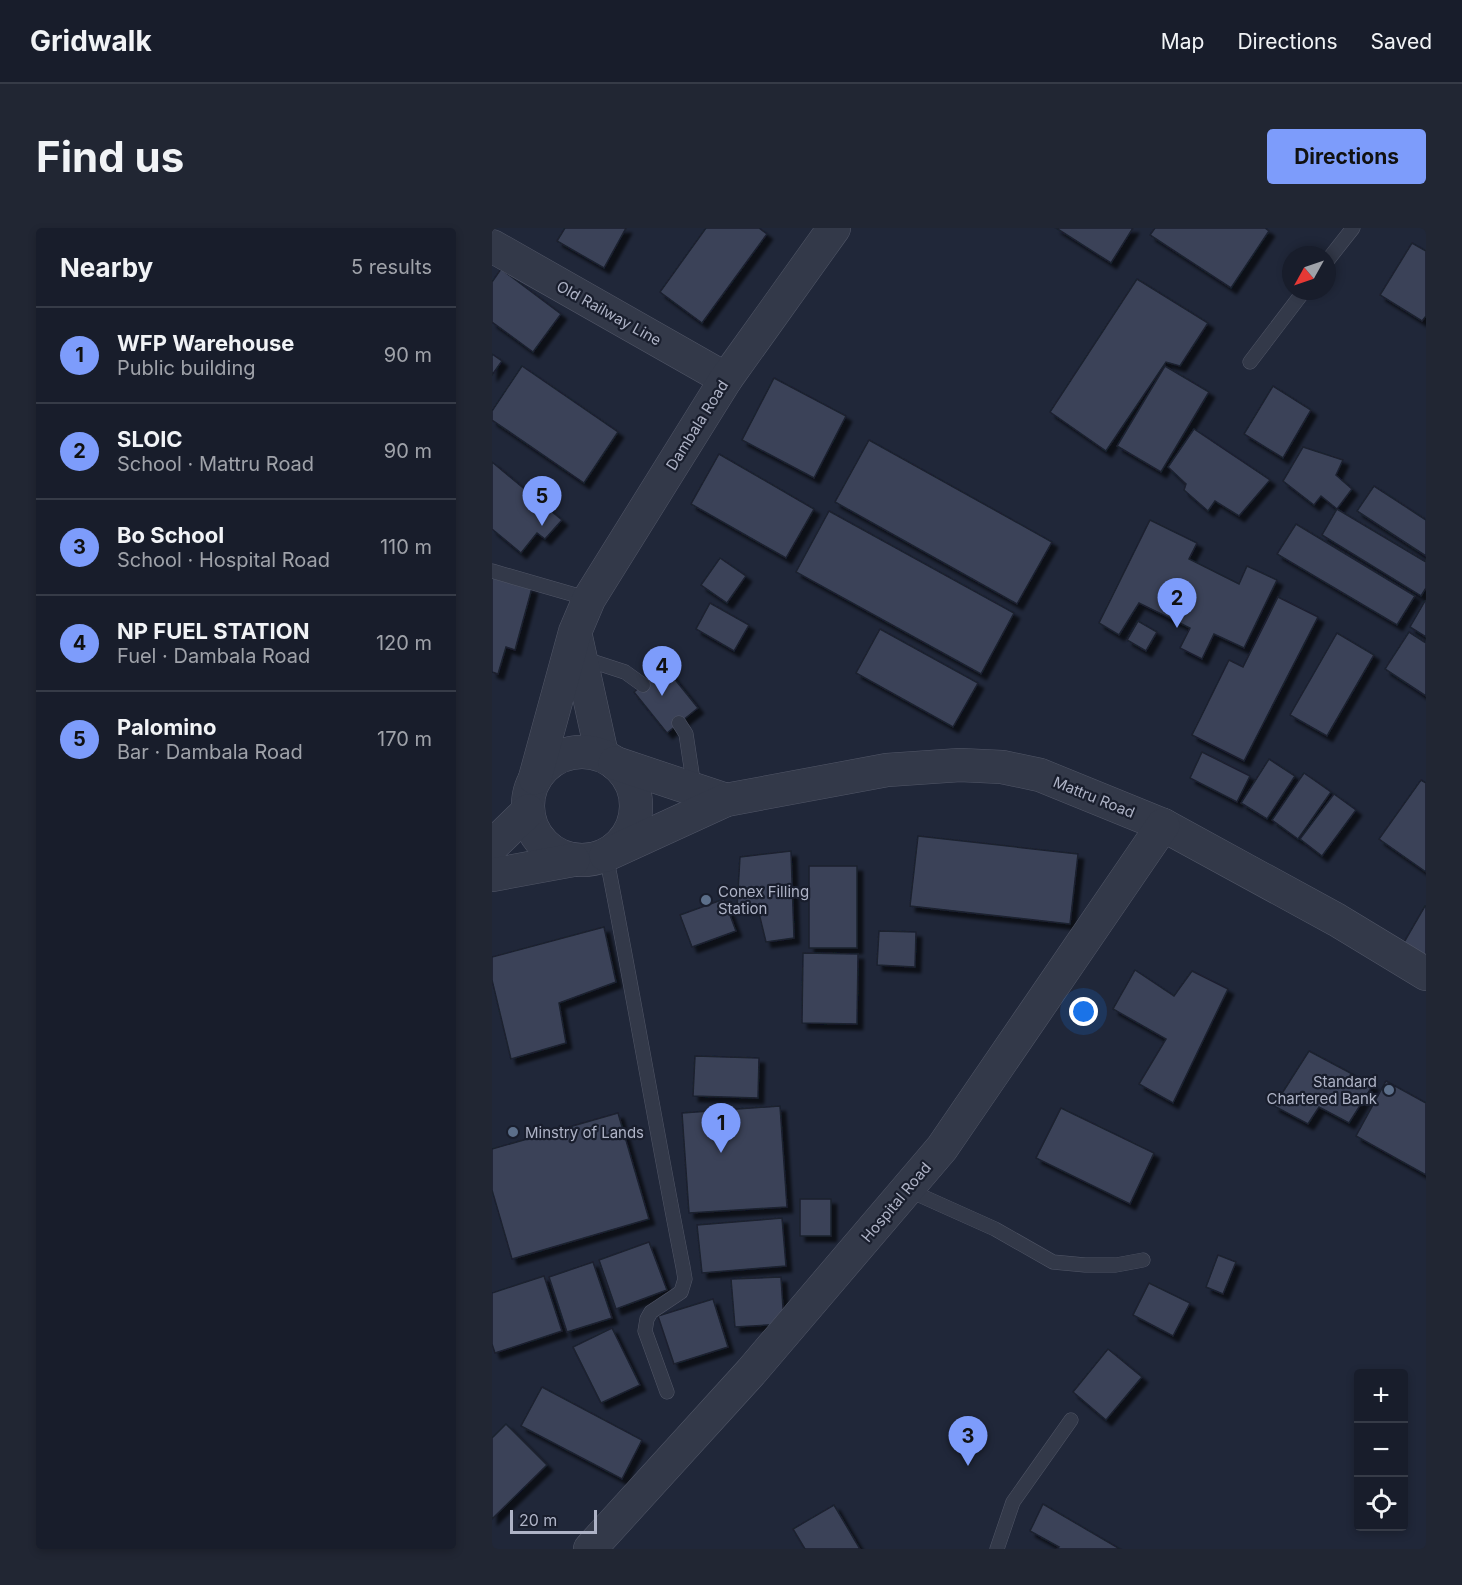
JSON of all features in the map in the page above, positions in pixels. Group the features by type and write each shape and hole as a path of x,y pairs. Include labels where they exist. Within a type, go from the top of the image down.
{"street":[{"name":"Dambala Road","path":"535,778 578,645 589,599 726,379 834,228"},
{"name":"Old Railway Line","path":"492,246 726,379"},
{"path":"578,645 608,759"},
{"path":"492,875 573,860 590,860 606,855 621,844 632,829 636,812 635,794 628,776 608,759 583,752 564,754 548,763 535,778 529,794 528,811 533,828 543,843 556,854 573,860"},
{"name":"Mattru Road","path":"608,759 726,800"},
{"name":"Mattru Road","path":"606,855 726,800 887,770 960,765 1002,767 1040,775 1163,825 1336,920 1426,974"},
{"path":"492,846 528,811"},
{"name":"Hospital Road","path":"590,1549 751,1372 942,1148 1163,825"}],"lane":[{"path":"1336,250 1353,228"},
{"path":"1250,362 1297,300"},
{"path":"492,571 589,599"},
{"path":"578,645 643,685"},
{"path":"679,723 686,734 694,789"},
{"path":"606,855 685,1279 681,1292 651,1312 645,1331 667,1392"},
{"path":"907,1190 995,1229 1053,1262 1116,1265 1143,1260"},
{"path":"998,1549 1013,1502 1071,1420"}],"building":[{"path":"565,228 626,228 604,268 557,241"},
{"path":"706,228 759,228 767,234 702,323 660,292"},
{"path":"1056,228 1133,228 1111,263"},
{"path":"1155,228 1265,228 1269,231 1231,288 1150,235"},
{"path":"1412,243 1426,251 1426,316 1422,321 1380,295"},
{"path":"501,269 561,314 533,352 492,322 492,282"},
{"path":"1137,279 1208,323 1180,366 1166,362 1106,451 1050,412"},
{"path":"492,354 502,361 492,375"},
{"path":"522,366 618,432 584,483 492,420 492,411"},
{"path":"1165,366 1209,392 1161,472 1117,446"},
{"path":"774,378 846,416 814,478 742,440"},
{"path":"1273,386 1311,410 1283,458 1244,434"},
{"path":"1194,429 1270,480 1239,516 1215,501 1208,511 1184,490 1186,484 1168,467"},
{"path":"869,440 1052,542 1017,604 835,502"},
{"path":"1303,447 1343,460 1336,475 1352,489 1337,509 1321,496 1314,505 1283,481"},
{"path":"719,454 814,509 786,558 691,504"},
{"path":"492,462 562,520 545,539 537,533 521,553 492,529"},
{"path":"1374,486 1426,520 1426,556 1357,511"},
{"path":"1337,509 1426,562 1426,588 1421,596 1322,535"},
{"path":"829,511 1014,613 981,674 796,572"},
{"path":"1150,520 1197,543 1189,559 1239,584 1247,566 1277,580 1244,648 1214,634 1202,659 1180,648 1190,628 1139,603 1119,635 1099,623"},
{"path":"1296,524 1415,596 1397,625 1277,554"},
{"path":"720,558 746,576 727,603 701,585"},
{"path":"492,577 532,588 515,650 506,647 498,674 492,672"},
{"path":"1278,597 1318,617 1244,761 1192,735 1229,660 1243,667"},
{"path":"1426,601 1426,637 1410,627"},
{"path":"710,603 749,625 734,651 696,629"},
{"path":"1138,621 1157,632 1146,651 1127,640"},
{"path":"880,629 978,683 953,727 856,673"},
{"path":"1409,632 1426,643 1426,696 1385,669"},
{"path":"1337,633 1374,655 1327,736 1290,715"},
{"path":"665,667 698,708 667,733 634,692"},
{"path":"1202,752 1250,776 1237,802 1190,778"},
{"path":"1269,759 1295,776 1267,819 1241,803"},
{"path":"1304,773 1331,792 1298,839 1272,820"},
{"path":"1421,780 1426,783 1426,872 1379,839"},
{"path":"1334,794 1356,810 1322,856 1300,839"},
{"path":"918,836 1078,854 1070,924 910,906"},
{"path":"791,851 794,938 766,942 758,909 737,907 740,857"},
{"path":"809,866 857,866 857,948 809,948"},
{"path":"724,899 736,931 692,947 680,915"},
{"path":"1426,906 1426,957 1403,944"},
{"path":"604,927 616,982 559,1003 566,1043 511,1059 492,980 492,957"},
{"path":"879,931 916,932 915,967 877,965"},
{"path":"803,953 858,954 857,1024 802,1023"},
{"path":"1135,970 1174,996 1192,971 1228,989 1173,1103 1139,1084 1166,1039 1113,1009"},
{"path":"1309,1051 1373,1085 1349,1123 1319,1107 1308,1124 1274,1106"},
{"path":"695,1056 759,1058 758,1098 693,1096"},
{"path":"1386,1081 1426,1103 1426,1175 1356,1136"},
{"path":"780,1106 787,1207 689,1213 682,1113"},
{"path":"1061,1108 1154,1153 1130,1204 1036,1158"},
{"path":"618,1113 649,1219 512,1259 492,1190 492,1149"},
{"path":"800,1199 831,1199 831,1236 800,1236"},
{"path":"782,1218 786,1266 702,1273 697,1225"},
{"path":"649,1242 667,1290 616,1309 599,1260"},
{"path":"1218,1255 1236,1262 1223,1294 1206,1287"},
{"path":"593,1262 612,1318 567,1332 549,1277"},
{"path":"544,1276 562,1331 495,1353 492,1344 492,1293"},
{"path":"781,1277 784,1324 735,1327 731,1279"},
{"path":"1149,1283 1190,1303 1173,1336 1133,1315"},
{"path":"713,1299 728,1347 674,1364 658,1316"},
{"path":"612,1328 640,1385 601,1403 573,1347"},
{"path":"1108,1349 1142,1377 1106,1420 1073,1392"},
{"path":"542,1387 642,1440 622,1479 521,1426"},
{"path":"506,1424 547,1465 492,1519 492,1438"},
{"path":"1043,1504 1120,1549 1057,1549 1059,1547 1030,1531"},
{"path":"834,1505 860,1549 805,1549 793,1529"}],"place":[{"name":"Palomino","path":"542,526"},
{"name":"SLOIC","path":"1177,628"},
{"name":"NP FUEL STATION","path":"662,696"},
{"name":"Conex Filling Station","path":"706,900"},
{"name":"Standard Chartered Bank","path":"1389,1090"},
{"name":"Minstry of Lands","path":"513,1132"},
{"name":"WFP Warehouse","path":"721,1153"},
{"name":"Bo School","path":"968,1466"}]}
